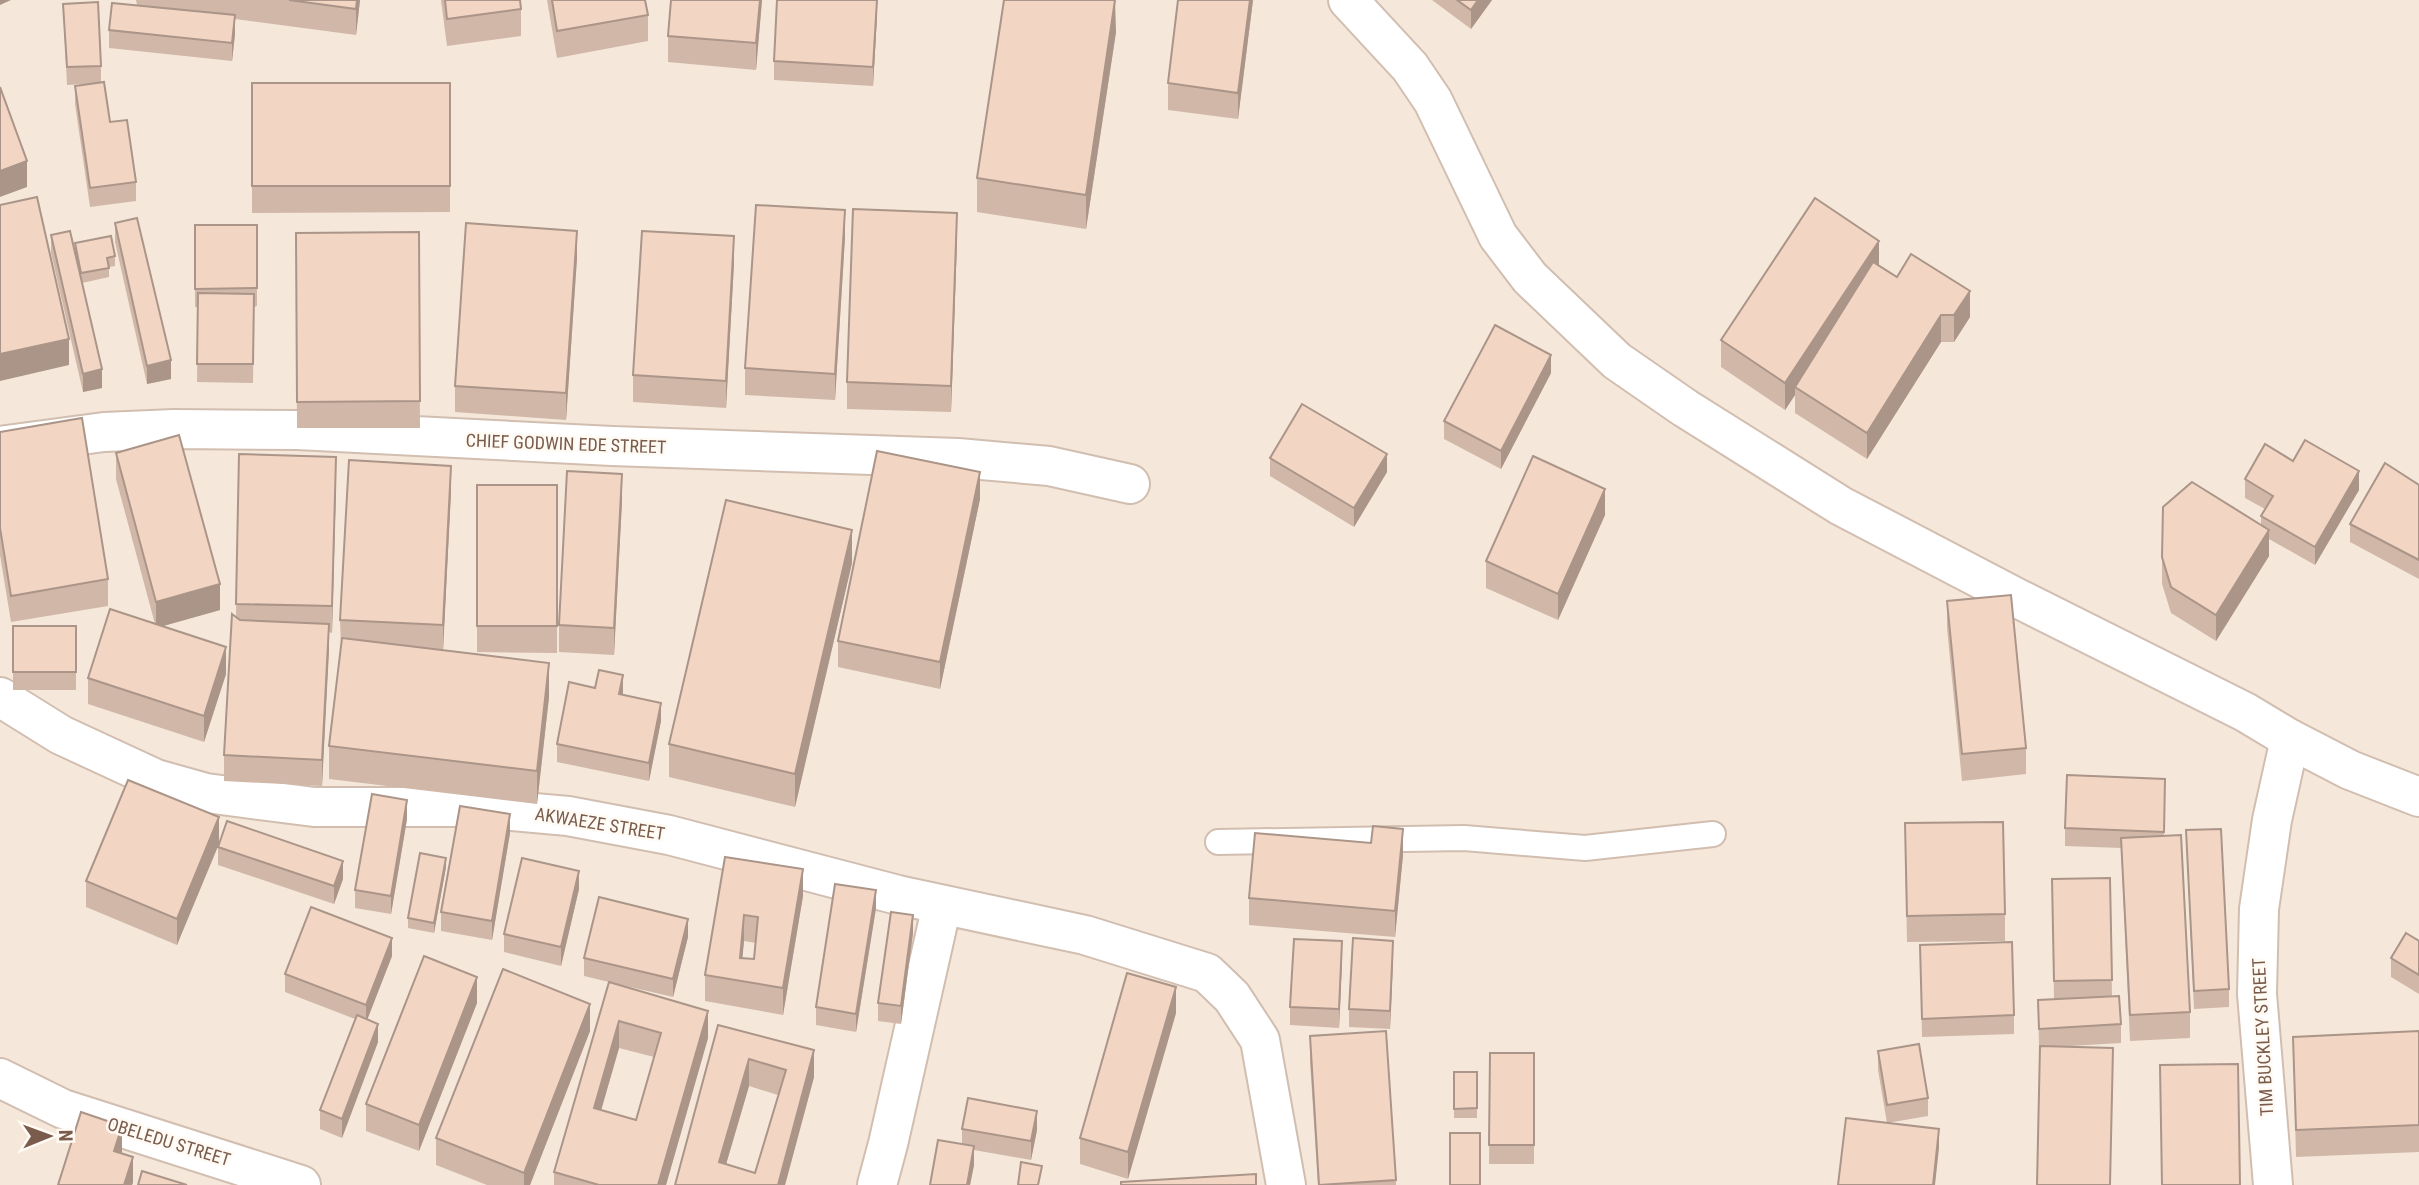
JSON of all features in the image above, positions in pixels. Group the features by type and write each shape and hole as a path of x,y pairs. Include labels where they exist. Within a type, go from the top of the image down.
{"street":[{"path":"1348,0 1410,67 1433,101 1498,236 1530,278 1617,361 1685,408 1841,506 2245,712 2350,770 2419,797"},
{"name":"CHIEF GODWIN EDE STREET","path":"0,446 104,432 174,429 297,430 533,443 958,458 1049,466 1130,484"},
{"name":"AKWAEZE STREET","path":"0,697 61,735 156,779 206,793 314,807 468,807 568,816 669,835 788,868 942,905 1085,935 1207,973 1232,998 1260,1040 1286,1185"},
{"name":"TIM BUCKLEY STREET","path":"2273,1185 2257,994 2259,909 2272,820 2290,739"},
{"path":"877,1185 942,905"},
{"name":"OBELEDU STREET","path":"0,1078 63,1109 302,1185"}],"lane":[{"path":"1218,842 1464,838 1585,848 1713,834"}],"shaded area":[{"path":"0,0 2419,0 2419,1185 0,1185"}],"building":[{"path":"289,0 357,0 356,9"},
{"path":"445,0 520,0 521,9 447,19"},
{"path":"552,0 645,0 648,15 557,31"},
{"path":"671,0 760,0 756,43 668,36"},
{"path":"777,0 877,0 873,67 774,61"},
{"path":"1004,0 1115,0 1086,195 977,178"},
{"path":"1178,0 1250,0 1238,93 1168,83"},
{"path":"1457,0 1478,0 1471,10"},
{"path":"98,2 101,66 67,67 63,4"},
{"path":"112,3 235,15 232,43 109,30"},
{"path":"104,82 110,122 127,120 136,182 90,188 75,86"},
{"path":"252,83 450,83 450,186 252,186"},
{"path":"0,87 27,161 0,171"},
{"path":"37,197 69,339 0,354 0,205"},
{"path":"1815,198 1879,241 1785,383 1721,340"},
{"path":"756,205 845,210 835,374 745,368"},
{"path":"853,209 957,213 951,386 847,382"},
{"path":"137,218 171,360 147,366 115,223"},
{"path":"466,223 577,231 566,393 455,386"},
{"path":"195,225 257,225 257,288 195,289"},
{"path":"70,231 102,369 83,374 51,235"},
{"path":"642,231 734,236 726,381 633,375"},
{"path":"419,232 420,401 297,402 296,233"},
{"path":"111,236 115,256 107,258 109,268 81,273 75,243"},
{"path":"1911,254 1970,291 1954,315 1941,315 1867,433 1795,387 1873,262 1897,277"},
{"path":"198,293 254,294 253,364 197,364"},
{"path":"1495,325 1551,355 1501,451 1444,421"},
{"path":"1302,404 1387,454 1354,508 1270,458"},
{"path":"82,418 108,579 11,596 0,528 0,432"},
{"path":"179,435 220,584 156,602 116,453"},
{"path":"2305,440 2359,471 2315,547 2261,516 2273,496 2245,479 2265,444 2293,461"},
{"path":"877,451 980,472 940,662 838,641"},
{"path":"239,454 336,457 332,606 236,604"},
{"path":"1533,456 1605,489 1558,594 1486,561"},
{"path":"349,460 451,466 443,625 340,620"},
{"path":"2385,463 2419,485 2419,560 2350,524"},
{"path":"567,471 622,474 614,628 559,625"},
{"path":"2192,482 2269,530 2216,615 2171,587 2162,557 2163,507"},
{"path":"477,485 557,485 557,626 477,626"},
{"path":"726,500 852,530 795,774 669,744"},
{"path":"2011,595 2026,748 1962,754 1947,601"},
{"path":"110,609 226,647 204,716 88,678"},
{"path":"232,614 240,620 329,624 322,760 224,755"},
{"path":"13,626 76,626 76,672 13,672"},
{"path":"342,638 549,663 537,771 329,746"},
{"path":"599,670 623,675 619,694 661,703 649,763 557,744 569,682 595,688"},
{"path":"2067,775 2165,779 2164,832 2065,828"},
{"path":"128,780 219,817 177,919 86,881"},
{"path":"372,794 407,800 391,896 355,890"},
{"path":"460,806 510,814 492,921 441,912"},
{"path":"227,821 343,861 334,886 218,847"},
{"path":"2003,822 2005,914 1907,916 1905,823"},
{"path":"1373,826 1403,829 1395,911 1249,898 1255,833 1371,843"},
{"path":"2221,829 2229,989 2194,991 2186,830"},
{"path":"2181,835 2190,1012 2130,1015 2121,838"},
{"path":"420,853 446,858 434,923 408,918"},
{"path":"725,857 803,869 783,988 705,975","holes":["744,915 758,917 754,959 740,958"]},
{"path":"522,858 579,871 561,947 504,934"},
{"path":"2110,878 2112,980 2054,981 2052,879"},
{"path":"835,884 876,890 856,1014 816,1007"},
{"path":"599,897 688,919 673,979 584,958"},
{"path":"311,907 392,938 366,1005 285,974"},
{"path":"891,912 913,915 901,1006 878,1003"},
{"path":"2406,933 2419,941 2419,975 2391,958"},
{"path":"1353,938 1393,941 1390,1011 1349,1009"},
{"path":"1294,939 1342,941 1339,1009 1290,1007"},
{"path":"2012,942 2014,1015 1922,1019 1920,945"},
{"path":"424,956 477,977 419,1125 366,1104"},
{"path":"503,969 590,1004 524,1173 436,1138"},
{"path":"1127,973 1176,987 1128,1152 1080,1138"},
{"path":"609,982 708,1011 658,1185 599,1185 554,1172","holes":["619,1021 661,1033 636,1120 594,1108"]},
{"path":"2119,996 2121,1024 2039,1029 2038,1000"},
{"path":"357,1015 378,1024 342,1119 320,1110"},
{"path":"718,1025 814,1050 778,1185 675,1185","holes":["749,1059 786,1070 755,1173 719,1162"]},
{"path":"1386,1031 1396,1180 1319,1185 1310,1036"},
{"path":"2419,1031 2419,1125 2296,1130 2293,1037"},
{"path":"1919,1044 1928,1098 1887,1105 1878,1051"},
{"path":"2040,1046 2113,1048 2110,1185 2037,1185"},
{"path":"1490,1053 1534,1053 1534,1145 1489,1145"},
{"path":"2238,1064 2240,1185 2162,1185 2160,1065"},
{"path":"1454,1072 1477,1072 1477,1108 1454,1109"},
{"path":"968,1098 1037,1111 1031,1141 962,1129"},
{"path":"81,1112 122,1126 114,1151 133,1157 124,1185 58,1185"},
{"path":"1846,1118 1939,1129 1933,1185 1838,1185"},
{"path":"1450,1133 1480,1133 1480,1185 1450,1185"},
{"path":"938,1140 974,1146 967,1185 930,1185"},
{"path":"1021,1162 1042,1166 1038,1185 1018,1185"},
{"path":"142,1171 187,1185 138,1185"},
{"path":"1256,1174 1256,1185 1121,1185 1121,1182"}]}
